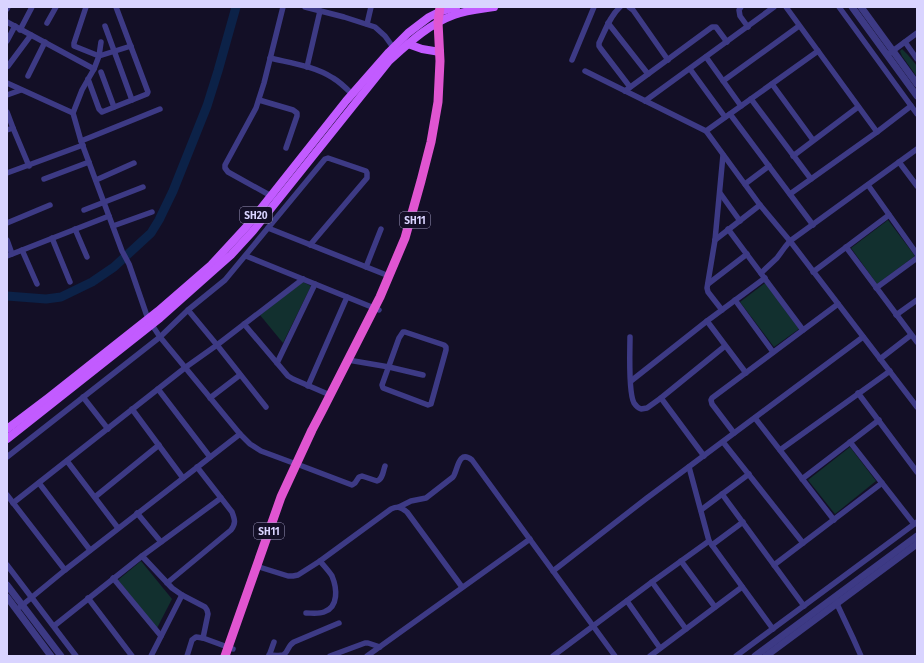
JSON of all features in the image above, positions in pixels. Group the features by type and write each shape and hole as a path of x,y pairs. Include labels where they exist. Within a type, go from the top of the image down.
{"highway":[{"name":"SH11","path":"382,298 389,276 405,238 431,142 438,102 441,13"},
{"name":"SH11","path":"229,654 259,566 299,465 410,240 436,143 442,103 445,62 441,13"},
{"name":"SH11","path":"320,421 330,395 351,361"}],"main road":[{"name":"SH20","path":"275,197 352,94 396,50 414,29 429,17 456,7"},
{"name":"SH20","path":"7,439 150,322 211,266 275,197 389,61 396,50 408,44 441,13 456,14 494,7"},
{"path":"408,44 422,49 440,52"},
{"name":"SH20","path":"7,429 150,322"}],"street":[{"path":"7,42 32,7"},
{"path":"47,23 56,7"},
{"path":"86,7 74,45 76,47 99,56 131,46"},
{"path":"88,79 100,111 104,112 147,94 148,92 116,7"},
{"path":"275,197 228,172 225,165 259,100 283,7"},
{"path":"305,7 375,27 380,30 396,50"},
{"path":"367,24 371,7"},
{"path":"572,60 594,7"},
{"path":"620,7 608,23 599,46 630,87"},
{"path":"629,7 633,10 668,60"},
{"path":"741,7 739,10 740,16 748,27"},
{"path":"645,101 774,7"},
{"path":"786,7 877,132"},
{"path":"839,7 917,114"},
{"path":"852,7 917,84"},
{"path":"861,7 917,96"},
{"path":"307,67 320,11"},
{"path":"7,22 94,69"},
{"path":"608,23 648,74"},
{"path":"104,26 132,100"},
{"path":"723,81 799,26"},
{"path":"625,91 714,27 716,27 727,42"},
{"path":"890,53 917,33"},
{"path":"8,66 31,35"},
{"path":"28,76 45,42"},
{"path":"101,42 99,56 94,69 73,113 82,143 122,251 127,260 150,322 160,337 240,434 250,444 261,451 352,485 358,477 362,476 379,480 381,479 385,466"},
{"path":"905,42 917,59"},
{"path":"706,131 818,51"},
{"path":"706,57 741,106"},
{"path":"270,58 307,67 333,78 352,94"},
{"path":"690,69 725,117"},
{"path":"585,71 706,131 760,205 790,241 917,407"},
{"path":"100,72 114,107"},
{"path":"7,84 73,113"},
{"path":"772,84 813,140"},
{"path":"7,96 21,90"},
{"path":"751,99 811,179"},
{"path":"259,100 293,110 296,113 297,116 286,148"},
{"path":"790,194 911,106"},
{"path":"793,156 858,107"},
{"path":"7,173 29,166 160,109"},
{"path":"7,112 29,166"},
{"path":"730,114 813,225"},
{"path":"7,130 13,128"},
{"path":"761,273 778,258 790,241 917,149"},
{"path":"722,310 708,292 707,288 715,240 723,155"},
{"path":"7,457 160,337 188,310 225,280 322,161 328,158 366,171 367,178 310,245"},
{"path":"44,179 89,162"},
{"path":"899,162 917,186"},
{"path":"96,180 134,163"},
{"path":"745,184 769,166"},
{"path":"868,185 917,254"},
{"path":"84,210 143,187"},
{"path":"720,193 740,221"},
{"path":"7,223 50,205"},
{"path":"715,240 760,205"},
{"path":"113,226 152,212"},
{"path":"813,272 889,215"},
{"path":"7,240 10,255 109,216"},
{"path":"268,228 389,276"},
{"path":"75,229 87,257"},
{"path":"366,267 381,229"},
{"path":"728,229 803,330"},
{"path":"52,238 70,282"},
{"path":"846,247 917,342"},
{"path":"22,250 37,284"},
{"path":"708,284 747,254"},
{"path":"246,256 376,309"},
{"path":"876,288 917,258"},
{"path":"631,381 706,321 765,278"},
{"path":"13,503 186,367 303,279"},
{"path":"277,362 315,284"},
{"path":"308,386 347,297"},
{"path":"735,300 773,352"},
{"path":"896,315 917,300"},
{"path":"734,433 712,404 712,398 838,304"},
{"path":"188,310 266,407"},
{"path":"706,321 746,373"},
{"path":"244,324 288,376 330,395"},
{"path":"403,332 444,345 446,347 431,404 428,406 383,388 382,385 389,366 399,338 403,332"},
{"path":"880,359 911,335"},
{"path":"553,571 863,336"},
{"path":"630,337 633,399 634,404 641,410 661,398 725,346"},
{"path":"351,361 389,366 423,375"},
{"path":"780,450 890,371"},
{"path":"210,398 240,375"},
{"path":"158,389 210,457"},
{"path":"858,393 917,472"},
{"path":"83,397 108,429"},
{"path":"661,398 704,456"},
{"path":"132,410 183,478"},
{"path":"755,418 834,520"},
{"path":"802,479 879,420"},
{"path":"19,607 64,570 240,434"},
{"path":"723,442 803,543"},
{"path":"736,656 915,523 850,442"},
{"path":"95,497 159,445"},
{"path":"259,566 288,576 298,575 320,561 391,508 399,507 411,501 428,496 453,477 456,473 457,464 460,459 468,457 472,460 530,539 614,656"},
{"path":"67,461 118,528"},
{"path":"167,583 234,526 234,516 196,467"},
{"path":"689,467 711,543 773,629"},
{"path":"701,510 749,474"},
{"path":"39,483 90,550"},
{"path":"774,565 882,483"},
{"path":"722,494 804,606"},
{"path":"7,496 64,570"},
{"path":"54,626 113,578 221,498"},
{"path":"399,507 407,512 462,587"},
{"path":"137,513 161,542"},
{"path":"553,656 560,654 593,626 681,561 743,522"},
{"path":"766,656 917,536"},
{"path":"367,656 530,539"},
{"path":"758,655 917,544"},
{"path":"142,556 167,583 182,595 205,607 208,614 203,638"},
{"path":"306,612 323,612 331,608 335,601 335,589 332,578 320,561"},
{"path":"681,561 715,606"},
{"path":"7,565 76,656"},
{"path":"113,578 161,636"},
{"path":"652,582 686,629"},
{"path":"7,585 19,607 51,656"},
{"path":"650,656 742,587"},
{"path":"151,656 182,595"},
{"path":"7,597 19,607 61,656"},
{"path":"88,598 132,656"},
{"path":"627,601 660,648"},
{"path":"835,601 861,656"},
{"path":"274,642 269,656 285,654 289,645 294,642 339,623"},
{"path":"187,656 196,636 203,638 229,654"},
{"path":"330,656 365,643 380,647"}],"green space":[{"path":"902,49 917,66 917,77 902,56 900,51"},
{"path":"888,220 915,256 877,284 851,248"},
{"path":"303,282 311,286 283,343 260,315"},
{"path":"765,283 799,329 774,347 740,302"},
{"path":"850,447 876,481 835,514 808,480"},
{"path":"141,561 172,599 157,628 118,580"}],"waterway":[{"path":"7,296 46,299 61,297 92,282 114,267 151,233 173,191 207,106 236,7"}]}
